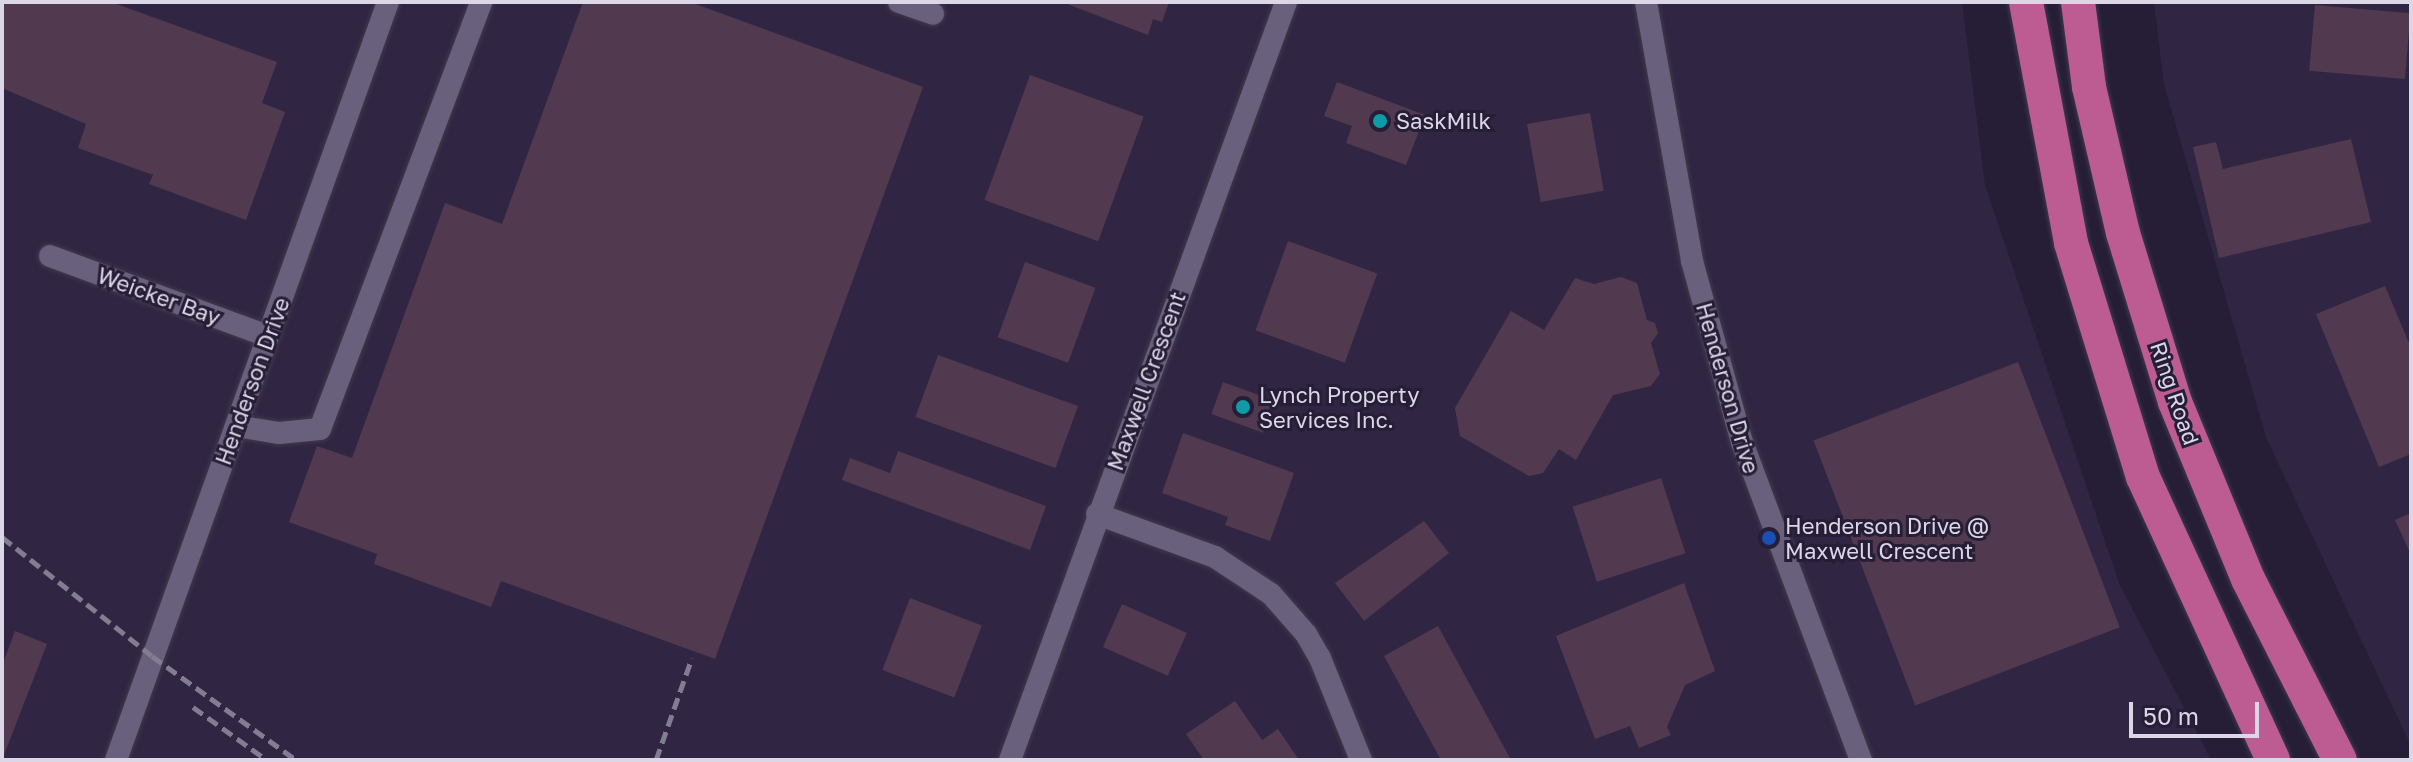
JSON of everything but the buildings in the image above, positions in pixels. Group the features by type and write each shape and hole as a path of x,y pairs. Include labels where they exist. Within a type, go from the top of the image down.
{"highway":[{"path":"2026,2 2071,243 2143,477 2273,760"},
{"name":"Ring Road","path":"2078,2 2089,87 2123,233 2175,402 2248,579 2340,760"}],"street":[{"name":"Henderson Drive","path":"116,760 388,2"},
{"path":"236,426 279,433 320,429 481,2"},
{"path":"899,2 933,14"},
{"name":"Maxwell Crescent","path":"1010,760 1097,514 1286,2"},
{"name":"Henderson Drive","path":"1646,2 1692,261 1742,442 1861,760"},
{"name":"Weicker Bay","path":"50,256 268,336"},
{"path":"1097,514 1215,557 1271,594 1306,634 1320,658 1361,760"}],"shaded area":[{"path":"2,2 1962,2 1985,185 2119,583 2211,760 2,760"},
{"path":"2154,2 2411,2 2411,746 2266,437 2164,84"}],"railway":[{"path":"2,537 152,656 296,760"},
{"path":"656,760 692,658"},
{"path":"193,707 267,760"}],"place":[{"name":"SaskMilk","path":"1380,121"},
{"name":"Lynch Property Services Inc.","path":"1243,407"},
{"name":"Henderson Drive @ Maxwell Crescent","path":"1769,538"}]}
